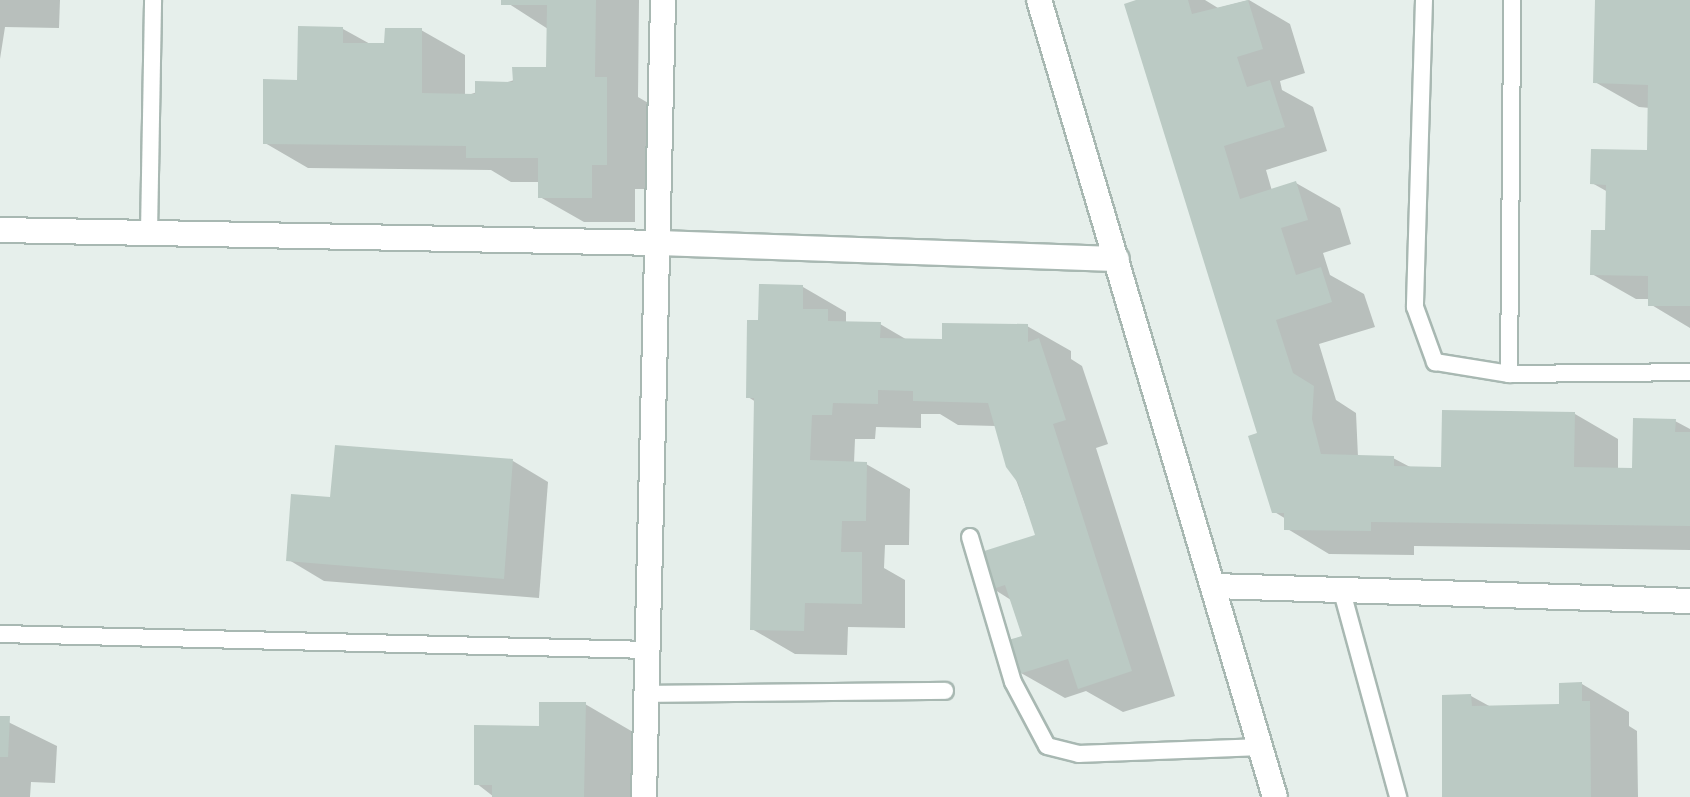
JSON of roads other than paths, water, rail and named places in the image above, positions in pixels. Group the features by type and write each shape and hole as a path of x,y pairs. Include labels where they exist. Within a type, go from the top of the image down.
{"street":[{"path":"644,797 663,0"},
{"path":"1039,0 1275,797"},
{"path":"0,230 657,243 1117,259"},
{"path":"1214,586 1690,601"}],"lane":[{"path":"149,233 153,0"},
{"path":"1424,0 1415,307 1435,362 1509,374 1690,372"},
{"path":"1509,374 1512,0"},
{"path":"970,537 1013,682 1047,746 1079,754 1261,747"},
{"path":"1341,588 1398,797"},
{"path":"0,634 648,650"},
{"path":"646,694 945,691"}]}
